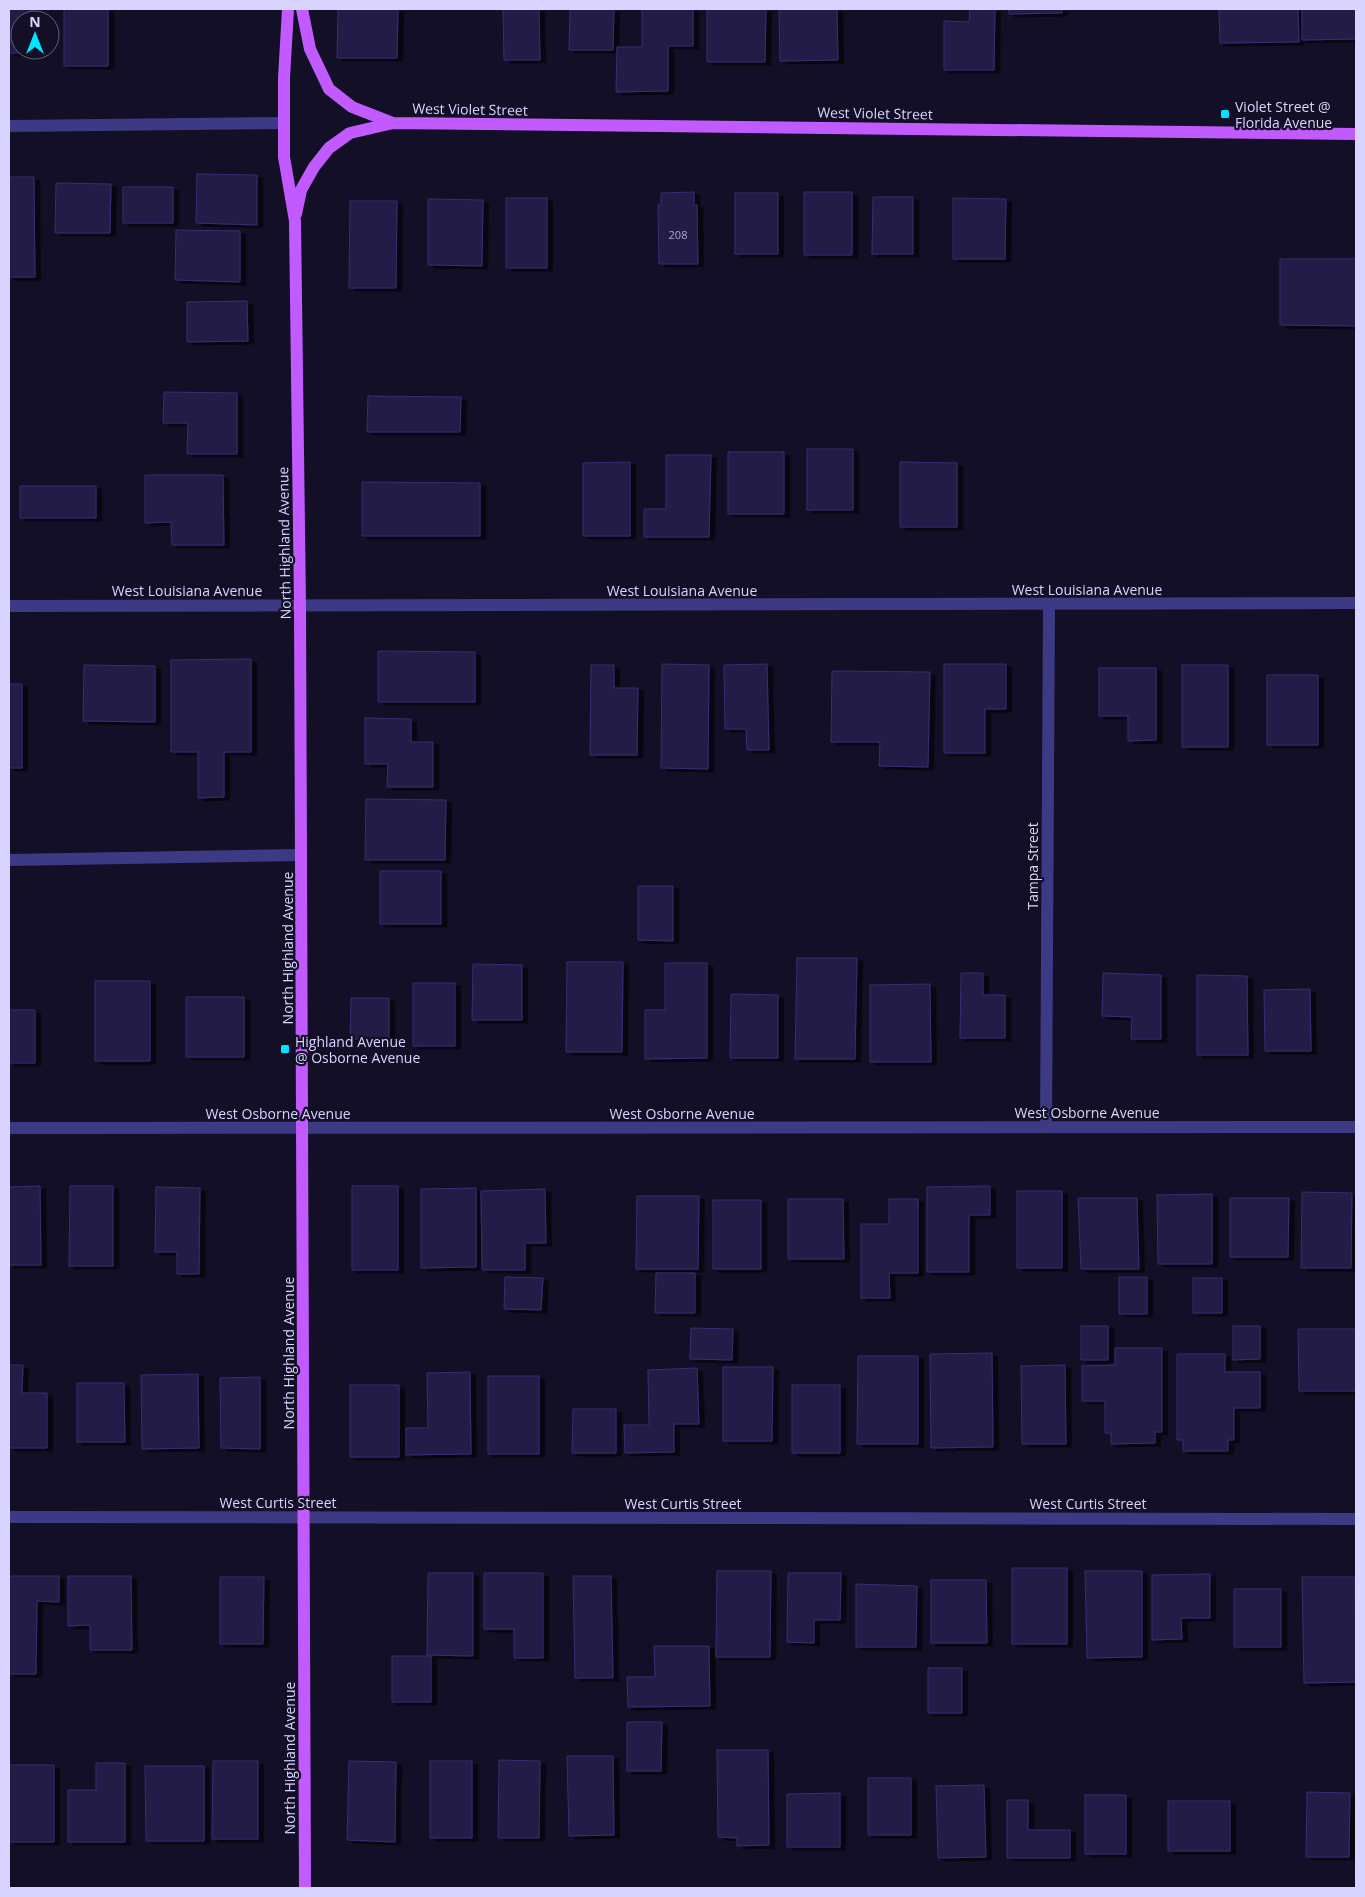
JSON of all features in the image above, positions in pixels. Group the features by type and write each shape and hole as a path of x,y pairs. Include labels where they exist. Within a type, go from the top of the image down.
{"main road":[{"name":"North Highland Avenue","path":"288,9 284,158 295,221 300,605 305,1888"},
{"name":"West Violet Street","path":"302,9 310,50 329,89 352,107 393,123"},
{"name":"West Violet Street","path":"295,221 301,190 314,167 329,148 350,133 393,123 1356,134"}],"street":[{"path":"9,126 284,123"},
{"name":"West Louisiana Avenue","path":"9,606 1356,603"},
{"name":"Tampa Street","path":"1046,1127 1049,604"},
{"path":"9,860 301,855"},
{"name":"West Osborne Avenue","path":"9,1128 1356,1126"},
{"name":"West Curtis Street","path":"9,1517 1356,1519"}],"building":[{"path":"9,9 32,9 10,10 9,53"},
{"path":"64,9 108,9 108,66 64,66"},
{"path":"338,9 398,9 397,58 337,58"},
{"path":"503,9 539,9 540,60 504,60"},
{"path":"570,9 614,9 613,50 569,50"},
{"path":"642,9 693,9 693,46 668,46 668,91 616,92 617,47 642,47"},
{"path":"707,9 766,9 765,62 707,62"},
{"path":"779,9 837,9 838,60 780,61"},
{"path":"970,9 995,9 994,70 944,70 944,21 969,22"},
{"path":"1009,9 1062,9 1062,13 1009,14"},
{"path":"1219,9 1298,9 1299,42 1220,43"},
{"path":"1302,9 1356,9 1356,39 1302,40"},
{"path":"197,174 257,175 257,225 196,223"},
{"path":"9,177 34,177 35,277 9,277"},
{"path":"56,183 111,184 110,233 55,233"},
{"path":"123,187 173,187 173,223 123,223"},
{"path":"694,192 694,205 697,205 698,264 659,264 658,205 661,205 661,193"},
{"path":"804,192 852,192 852,255 804,255"},
{"path":"735,193 778,193 778,254 735,254"},
{"path":"873,197 913,197 913,254 872,254"},
{"path":"506,198 547,198 547,268 506,268"},
{"path":"953,198 1006,199 1005,259 953,259"},
{"path":"428,199 483,200 482,266 428,265"},
{"path":"350,201 397,201 396,288 349,288"},
{"path":"176,230 240,231 240,282 175,280"},
{"path":"1280,259 1356,259 1356,326 1280,325"},
{"path":"247,301 248,341 187,342 187,302"},
{"path":"164,392 237,393 237,454 187,454 188,423 163,423"},
{"path":"368,396 461,397 460,432 367,432"},
{"path":"807,449 853,449 853,510 807,510"},
{"path":"728,452 784,452 784,514 728,514"},
{"path":"666,455 711,455 709,537 644,537 644,509 666,509"},
{"path":"630,462 630,536 583,536 583,463"},
{"path":"900,462 957,463 957,527 900,527"},
{"path":"145,475 223,475 224,545 172,545 171,522 145,523"},
{"path":"362,482 480,483 480,536 362,536"},
{"path":"20,486 96,486 96,518 20,518"},
{"path":"378,651 475,652 475,702 378,702"},
{"path":"251,659 251,752 224,752 224,797 198,798 198,752 171,752 171,660"},
{"path":"662,664 709,665 708,769 661,768"},
{"path":"767,664 769,750 747,750 746,729 725,729 724,665"},
{"path":"944,664 1006,664 1006,709 985,709 985,753 944,753"},
{"path":"84,665 155,666 155,722 83,721"},
{"path":"591,665 614,665 614,688 638,688 637,755 590,755"},
{"path":"1182,665 1228,665 1228,747 1182,747"},
{"path":"1099,668 1156,668 1156,740 1128,741 1128,716 1099,716"},
{"path":"832,671 930,672 928,767 879,766 880,742 831,742"},
{"path":"1267,675 1318,675 1318,745 1267,745"},
{"path":"9,684 22,684 22,768 9,768"},
{"path":"365,718 411,719 411,742 433,742 433,787 387,787 388,764 365,764"},
{"path":"366,799 446,800 445,860 365,860"},
{"path":"380,871 441,871 441,924 380,924"},
{"path":"638,886 673,886 673,941 638,940"},
{"path":"797,958 857,958 855,1059 795,1059"},
{"path":"567,962 623,962 622,1052 566,1052"},
{"path":"665,963 707,963 707,1058 645,1059 645,1010 665,1010"},
{"path":"473,964 522,965 522,1020 472,1020"},
{"path":"961,973 983,973 983,995 1005,995 1005,1038 960,1038"},
{"path":"1103,973 1161,975 1161,1039 1131,1039 1132,1017 1102,1016"},
{"path":"1197,975 1247,976 1248,1055 1197,1055"},
{"path":"95,981 150,981 150,1061 95,1061"},
{"path":"413,983 455,983 455,1046 413,1046"},
{"path":"930,984 931,1062 870,1062 870,985"},
{"path":"1310,989 1311,1051 1265,1051 1264,990"},
{"path":"731,994 778,995 778,1058 730,1058"},
{"path":"186,997 244,997 244,1057 186,1057"},
{"path":"351,998 389,998 389,1039 350,1039"},
{"path":"9,1010 35,1010 35,1063 9,1063"},
{"path":"40,1186 41,1265 9,1265 9,1187"},
{"path":"70,1186 113,1186 113,1266 69,1266"},
{"path":"352,1186 398,1186 398,1270 352,1270"},
{"path":"990,1186 990,1215 969,1215 969,1272 927,1272 927,1187"},
{"path":"156,1187 200,1188 199,1274 177,1274 177,1252 155,1252"},
{"path":"476,1188 476,1267 421,1268 421,1189"},
{"path":"545,1189 546,1243 525,1243 525,1270 482,1270 481,1191"},
{"path":"1017,1191 1062,1191 1062,1268 1017,1268"},
{"path":"1302,1192 1352,1193 1351,1268 1301,1268"},
{"path":"1212,1194 1212,1264 1158,1264 1157,1195"},
{"path":"637,1196 699,1196 698,1269 636,1269"},
{"path":"1078,1198 1137,1198 1139,1269 1081,1269"},
{"path":"1230,1198 1289,1198 1288,1257 1230,1257"},
{"path":"788,1199 843,1199 844,1259 788,1259"},
{"path":"889,1199 918,1199 918,1273 889,1273 890,1298 861,1298 861,1224 889,1224"},
{"path":"713,1200 761,1200 761,1269 713,1269"},
{"path":"656,1273 695,1273 695,1313 655,1313"},
{"path":"505,1277 543,1278 541,1310 504,1309"},
{"path":"1119,1277 1147,1277 1147,1314 1119,1314"},
{"path":"1193,1278 1222,1278 1222,1313 1193,1313"},
{"path":"1081,1326 1108,1326 1108,1360 1081,1360"},
{"path":"1233,1326 1260,1326 1260,1359 1233,1360"},
{"path":"691,1328 733,1329 732,1360 690,1359"},
{"path":"1298,1329 1356,1329 1356,1391 1299,1391"},
{"path":"1115,1348 1162,1348 1162,1432 1155,1432 1155,1443 1111,1444 1111,1433 1105,1433 1105,1401 1082,1401 1082,1366 1115,1365"},
{"path":"992,1353 993,1447 931,1448 930,1354"},
{"path":"1177,1354 1225,1354 1225,1372 1260,1372 1260,1408 1234,1408 1234,1440 1228,1440 1228,1451 1183,1451 1183,1440 1177,1440"},
{"path":"858,1356 918,1356 918,1444 857,1444"},
{"path":"9,1365 23,1365 22,1393 47,1393 47,1448 9,1448"},
{"path":"1065,1365 1066,1444 1022,1444 1021,1366"},
{"path":"723,1367 773,1367 772,1441 723,1441"},
{"path":"697,1368 699,1424 674,1424 674,1452 625,1453 624,1425 649,1425 648,1370"},
{"path":"470,1372 471,1454 406,1455 406,1428 428,1428 427,1373"},
{"path":"198,1374 199,1448 142,1449 141,1375"},
{"path":"488,1376 539,1376 539,1454 488,1454"},
{"path":"260,1377 260,1449 221,1448 220,1378"},
{"path":"77,1383 124,1383 125,1442 77,1442"},
{"path":"350,1385 399,1385 399,1457 350,1457"},
{"path":"792,1385 840,1385 840,1453 792,1453"},
{"path":"573,1409 616,1409 616,1453 572,1453"},
{"path":"1012,1568 1067,1568 1067,1644 1012,1644"},
{"path":"717,1571 771,1571 770,1657 716,1657"},
{"path":"1085,1571 1142,1571 1142,1657 1087,1658"},
{"path":"428,1573 473,1573 473,1656 427,1655"},
{"path":"484,1573 543,1573 543,1658 514,1658 514,1629 484,1629"},
{"path":"788,1573 841,1573 840,1620 814,1620 814,1643 787,1642"},
{"path":"1210,1574 1210,1618 1181,1618 1182,1639 1152,1640 1152,1575"},
{"path":"9,1576 59,1576 59,1602 37,1601 36,1674 9,1674"},
{"path":"68,1576 131,1576 132,1650 90,1650 90,1625 68,1626"},
{"path":"573,1576 611,1576 613,1678 575,1678"},
{"path":"220,1577 264,1577 263,1644 220,1644"},
{"path":"1302,1577 1355,1577 1356,1682 1304,1683"},
{"path":"931,1580 986,1580 987,1643 931,1643"},
{"path":"856,1584 917,1586 916,1647 856,1647"},
{"path":"1234,1589 1281,1589 1281,1647 1234,1647"},
{"path":"654,1646 709,1646 710,1706 628,1707 627,1677 655,1677"},
{"path":"392,1656 431,1656 431,1702 392,1702"},
{"path":"928,1668 962,1668 962,1713 928,1713"},
{"path":"627,1722 662,1722 661,1771 627,1771"},
{"path":"717,1750 768,1750 769,1845 737,1846 737,1838 718,1837"},
{"path":"567,1756 613,1756 614,1835 569,1836"},
{"path":"499,1760 540,1761 539,1838 498,1838"},
{"path":"213,1761 258,1761 258,1839 212,1839"},
{"path":"349,1761 396,1762 395,1842 347,1840"},
{"path":"430,1761 472,1761 472,1838 430,1838"},
{"path":"96,1763 125,1763 125,1842 68,1842 68,1790 96,1790"},
{"path":"9,1765 54,1765 54,1842 9,1842"},
{"path":"145,1766 204,1766 204,1841 146,1841"},
{"path":"868,1778 911,1778 911,1835 868,1835"},
{"path":"984,1785 986,1857 938,1858 936,1786"},
{"path":"1307,1792 1350,1793 1349,1857 1306,1857"},
{"path":"840,1793 840,1847 787,1847 787,1794"},
{"path":"1085,1795 1126,1795 1126,1854 1085,1854"},
{"path":"1007,1800 1028,1800 1028,1830 1070,1830 1070,1858 1007,1858"},
{"path":"1168,1801 1230,1801 1230,1851 1168,1851"}],"place":[{"name":"Violet Street @ Florida Avenue","path":"1225,114"},
{"name":"Highland Avenue @ Osborne Avenue","path":"285,1049"}]}
